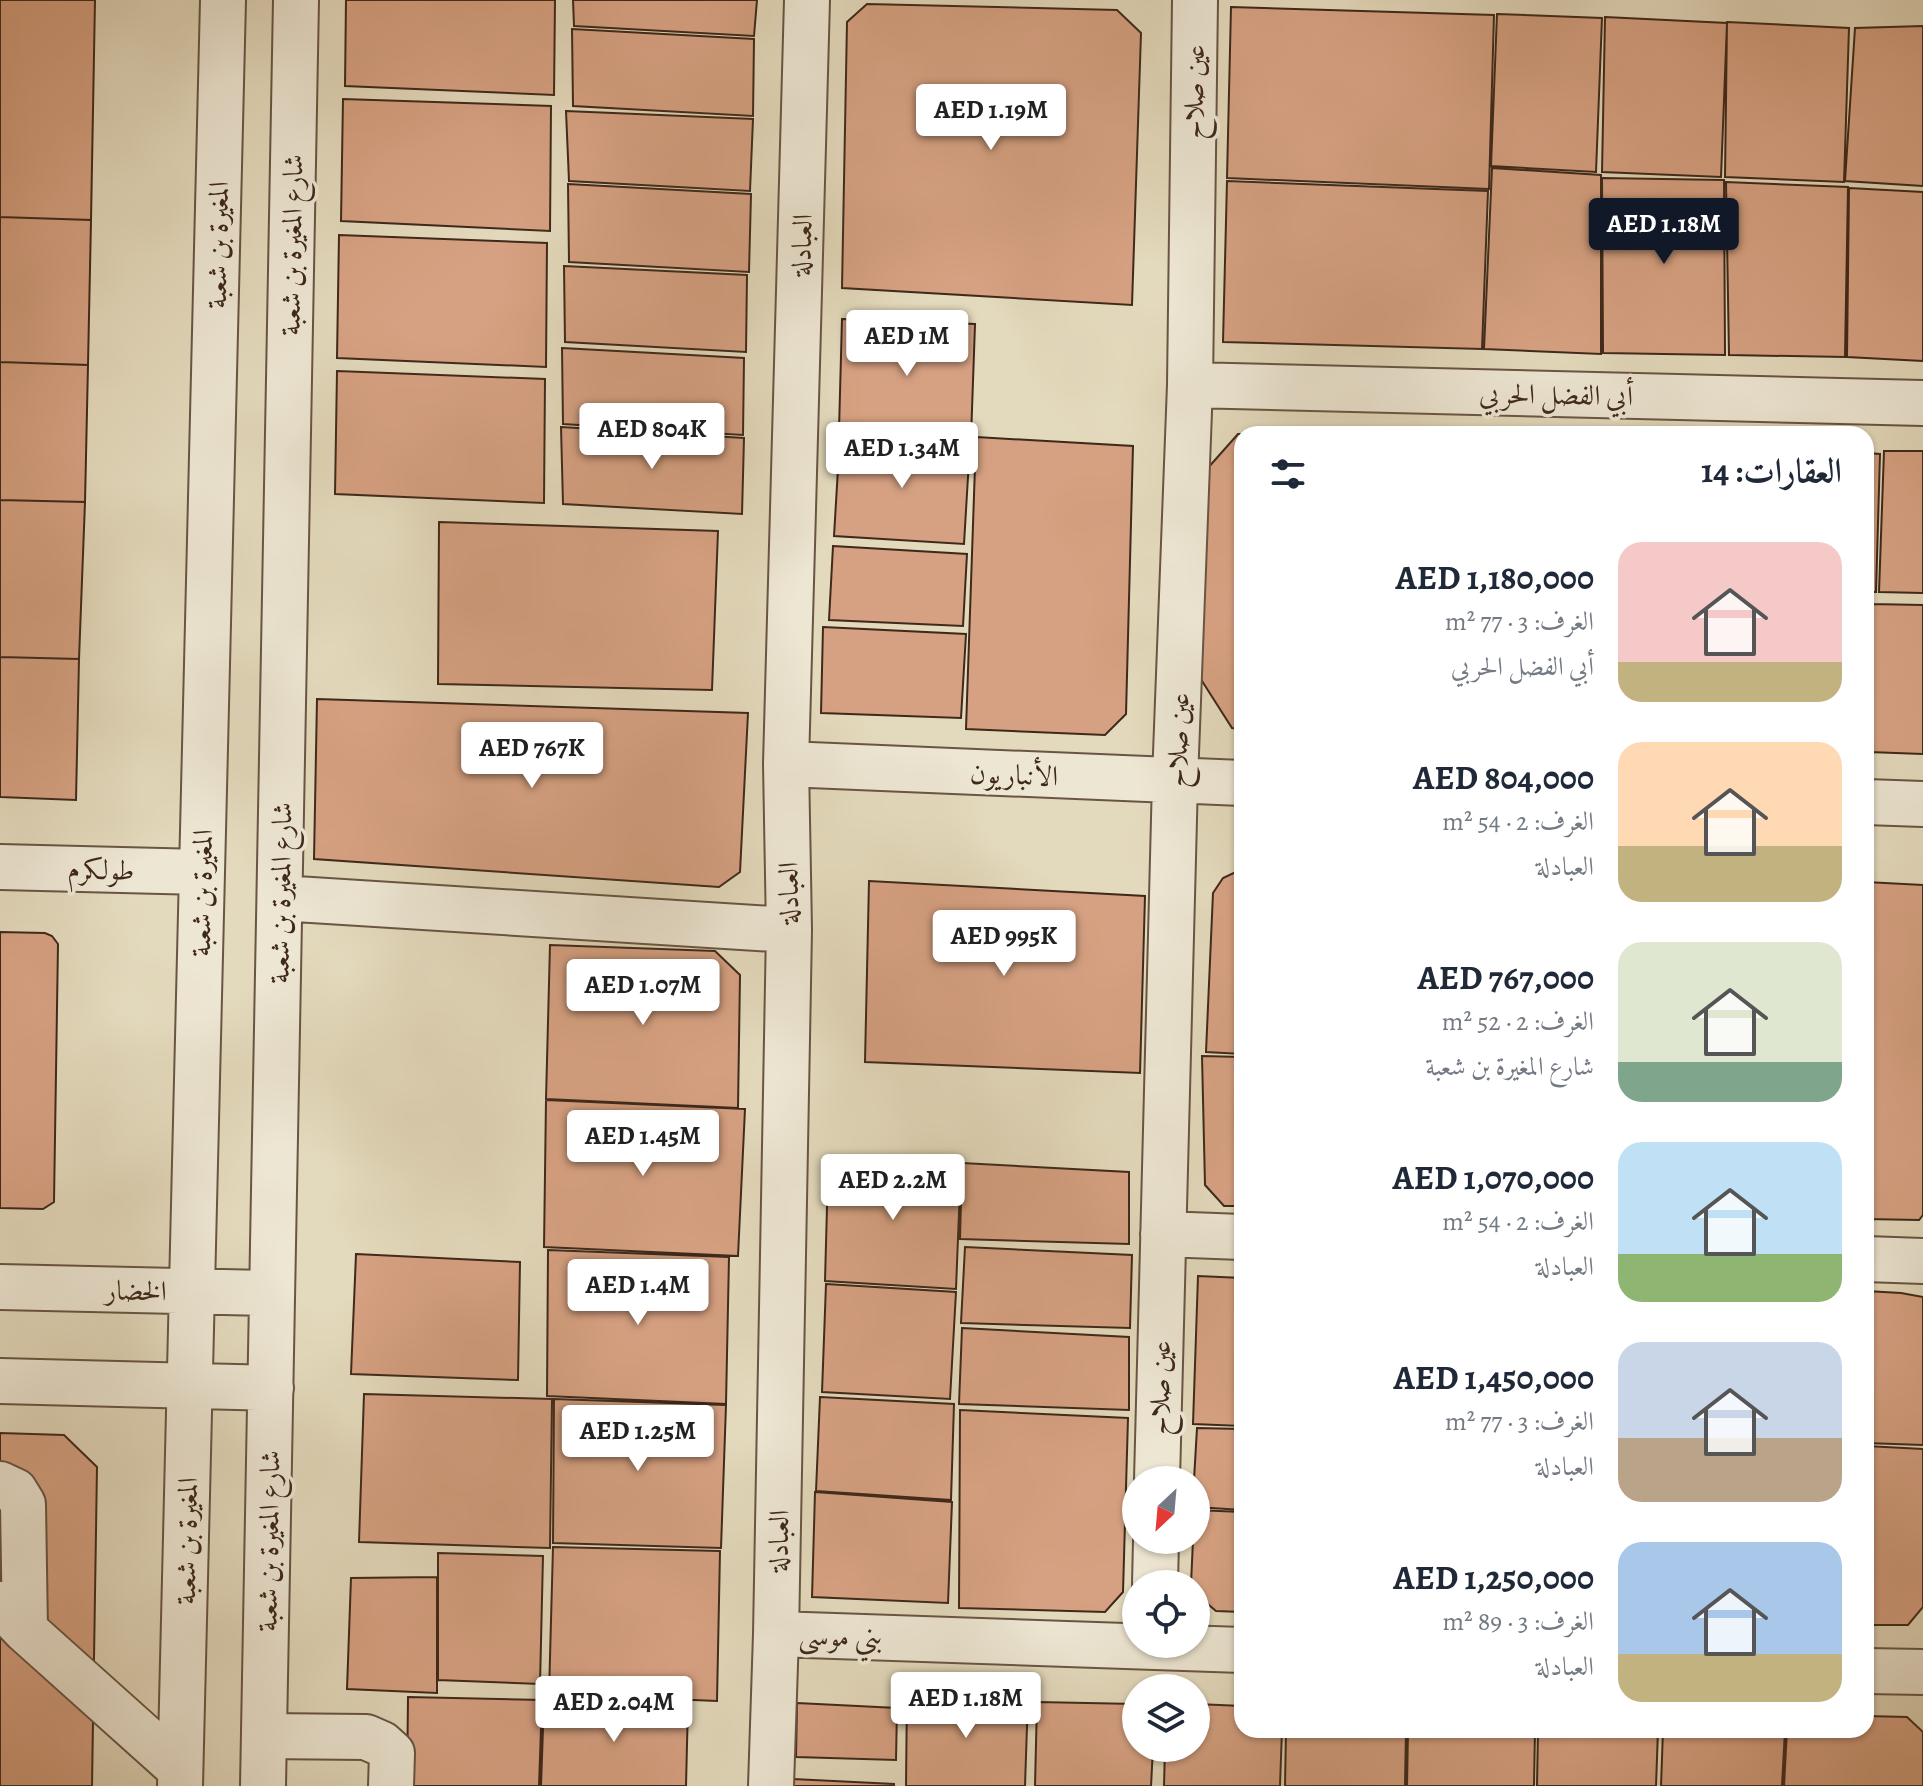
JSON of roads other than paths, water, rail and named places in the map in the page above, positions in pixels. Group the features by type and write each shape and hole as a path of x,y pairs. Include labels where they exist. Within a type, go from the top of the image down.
{"street":[{"name":"المغيرة بن شعبة","path":"180,1778 223,0"},
{"name":"شارع المغيرة بن شعبة","path":"263,1786 296,0"},
{"name":"العبادلة","path":"771,1786 789,930 786,764 807,0"},
{"name":"عين صلاح","path":"1157,1466 1175,780 1190,385 1195,0"},
{"name":"أبي الفضل الحربي","path":"1190,385 1923,403"},
{"name":"الأنباريون","path":"786,764 1234,783"},
{"path":"1874,802 1923,804"},
{"name":"طولكرم","path":"0,867 202,872"},
{"path":"280,898 789,930"},
{"path":"1163,1234 1234,1237"},
{"path":"1874,1259 1923,1261"},
{"name":"الخضار","path":"0,1287 272,1293"},
{"path":"0,1381 271,1388"},
{"path":"0,1484 15,1491 23,1504 13,1617 180,1778"},
{"name":"بني موسى","path":"776,1634 1122,1644"},
{"name":"بني موسى","path":"1210,1648 1234,1650"},
{"path":"1874,1671 1923,1672"},
{"path":"264,1736 366,1737 382,1744 392,1753 391,1786"}]}
